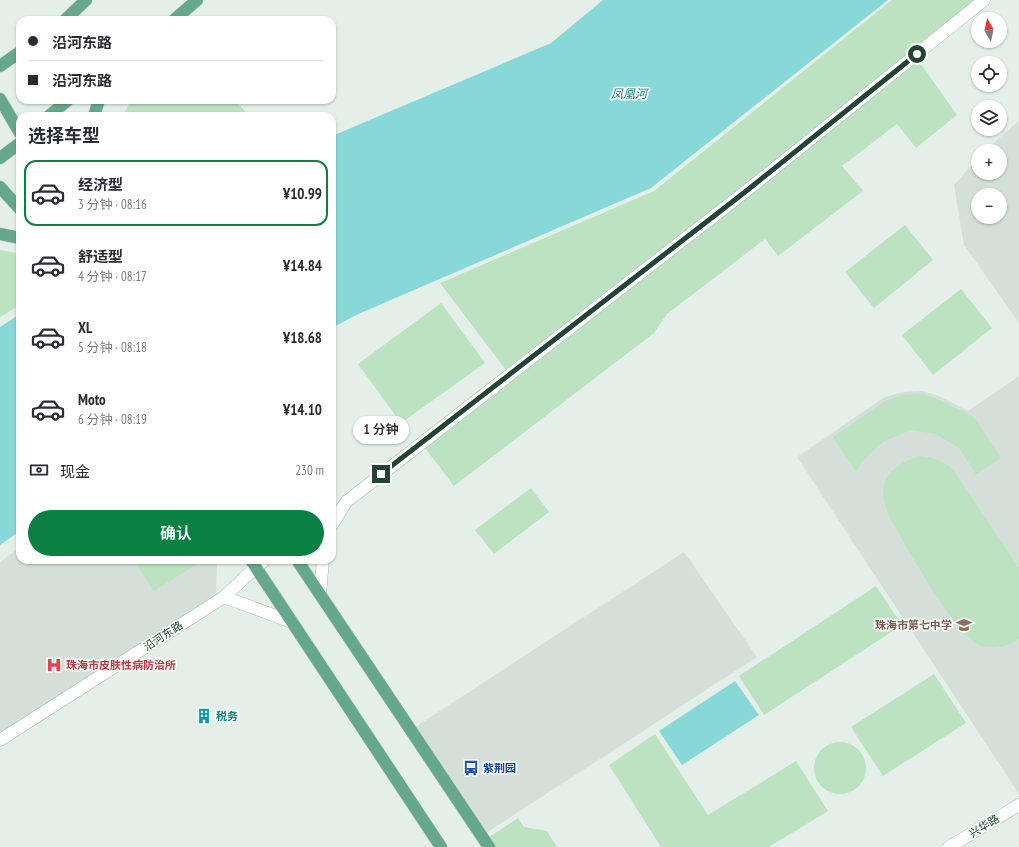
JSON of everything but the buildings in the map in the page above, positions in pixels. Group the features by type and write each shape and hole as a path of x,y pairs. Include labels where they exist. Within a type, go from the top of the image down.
{"main road":[{"path":"69,16 86,0"},
{"path":"179,16 197,0"},
{"path":"0,66 16,55"},
{"path":"0,99 16,126"},
{"path":"54,112 63,104"},
{"path":"0,158 16,147"},
{"path":"0,186 16,205"},
{"path":"0,234 16,237"},
{"path":"258,564 292,622 441,847"},
{"path":"300,564 488,847"}],"street":[{"path":"336,509 745,192 984,0"},
{"path":"336,503 346,502"},
{"path":"336,518 346,502"},
{"name":"沿河东路","path":"0,740 224,597 255,564"},
{"path":"320,593 323,564"},
{"path":"224,597 292,622"},
{"name":"兴华路","path":"949,847 1019,805"}],"shaded area":[{"path":"1019,121 1019,323 964,245 954,185 971,166 971,180 1007,180 1007,144 992,144 1002,136 1007,136 1007,131"},
{"name":"珠海市第七中学","path":"1019,376 1019,794 797,457 885,397 904,392 922,391 939,396 968,411"},
{"name":"珠海市皮肤性病防治所","path":"16,550 16,564 217,564 216,596 0,733 0,562"},
{"path":"684,552 757,657 483,835 412,729"}],"green space":[{"path":"892,0 978,0 743,189 506,370 440,283 654,191"},
{"path":"918,60 957,115 916,148 897,124 842,166 863,191 778,256 765,239 667,314 654,333 454,486 425,448"},
{"path":"129,104 238,104 246,112 125,112"},
{"path":"905,225 933,260 874,308 845,272"},
{"path":"0,250 16,253 16,307 0,317"},
{"path":"961,289 992,328 933,375 902,335"},
{"path":"441,303 485,363 401,423 358,364"},
{"path":"922,394 940,400 974,417 1001,458 976,474 959,448 936,434 911,430 883,442 864,459 856,471 833,437 885,401 902,395"},
{"path":"919,456 938,460 953,470 1019,568 1019,639 1001,647 991,648 981,646 970,639 945,609 891,520 884,498 886,480 898,466"},
{"path":"531,488 549,512 494,554 475,530"},
{"path":"137,564 197,564 154,591"},
{"path":"876,586 902,625 764,715 739,676"},
{"path":"934,674 966,723 883,776 851,727"},
{"path":"655,734 708,815 796,761 828,811 769,847 661,847 609,765"},
{"path":"835,742 845,742 855,746 862,753 866,763 866,773 862,783 855,790 845,794 835,794 825,790 818,783 814,773 814,763 818,753 825,746"},
{"path":"518,818 524,827 547,831 557,847 494,847 488,838"}],"water":[{"name":"凤凰河","path":"603,0 888,0 651,188 356,315 336,326 336,134 551,43"},
{"path":"16,317 16,534 0,545 0,327"},
{"path":"735,681 759,715 682,765 659,731"}],"place":[{"name":"珠海市第七中学","path":"964,625"},
{"name":"珠海市皮肤性病防治所","path":"54,665"},
{"name":"税务","path":"204,716"},
{"name":"紫荆园","path":"471,768"}],"route":[{"path":"381,474 745,192 917,54"}]}
